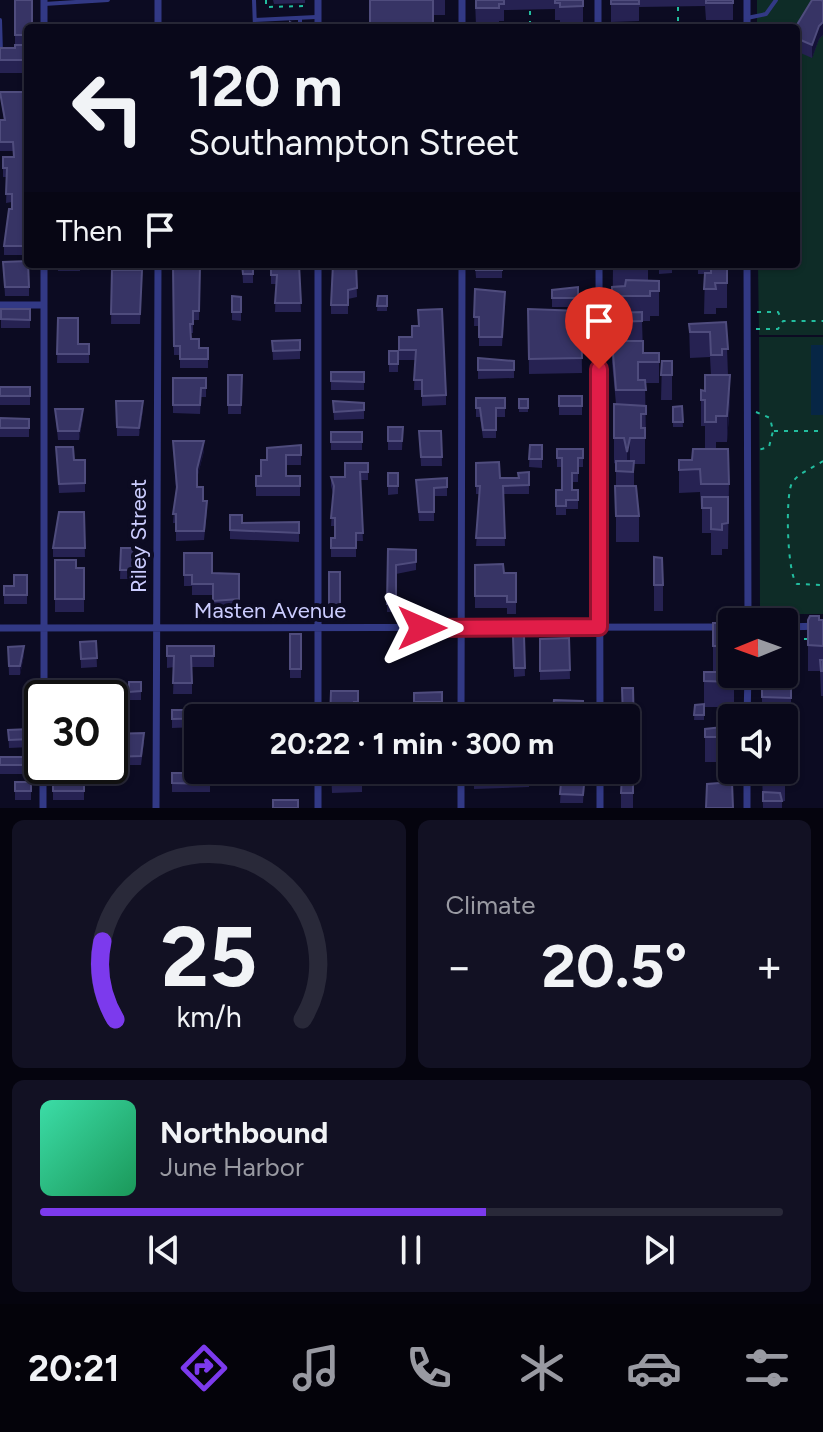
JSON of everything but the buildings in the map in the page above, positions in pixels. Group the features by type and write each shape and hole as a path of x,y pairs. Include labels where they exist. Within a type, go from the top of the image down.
{"street":[{"path":"158,0 158,24"},
{"path":"318,0 318,24"},
{"path":"462,0 462,24"},
{"path":"598,0 598,24"},
{"path":"747,0 747,24"},
{"path":"44,2 44,24"},
{"path":"44,268 44,680"},
{"name":"Riley Street","path":"156,808 158,268"},
{"path":"318,268 318,704"},
{"path":"461,704 462,268"},
{"path":"599,268 600,704"},
{"path":"747,268 748,608"},
{"path":"0,305 44,305"},
{"path":"798,627 823,626"},
{"name":"Masten Avenue","path":"0,628 718,627"},
{"path":"43,784 43,808"},
{"path":"318,784 318,808"},
{"path":"461,784 461,808"},
{"path":"600,784 600,808"},
{"path":"747,784 747,808"}],"lane":[{"path":"44,2 109,3 108,0"},
{"path":"254,0 255,24"},
{"path":"747,18 766,14 776,0"},
{"path":"255,20 318,17"},
{"path":"297,19 297,24"},
{"path":"0,20 1,53 14,53"}],"path":[{"path":"266,0 266,7 270,8 308,6"},
{"path":"678,7 678,24"},
{"path":"530,11 530,24"},
{"path":"757,312 778,312 783,321"},
{"path":"783,321 823,321"},
{"path":"758,329 778,329 783,321"},
{"path":"754,412 770,418 773,431 769,447 755,450"},
{"path":"773,431 823,431"},
{"path":"823,461 798,477 790,488 789,569 797,584 823,585"},
{"path":"798,639 810,639"}],"green space":[{"path":"757,0 823,0 823,335 759,335 758,268 800,268 800,24 757,24"},
{"path":"759,337 823,337 823,614 798,614 798,608 760,608"}],"water":[{"path":"811,345 823,345 823,415 811,415"}],"route":[{"path":"422,628 599,627 599,369"}]}
